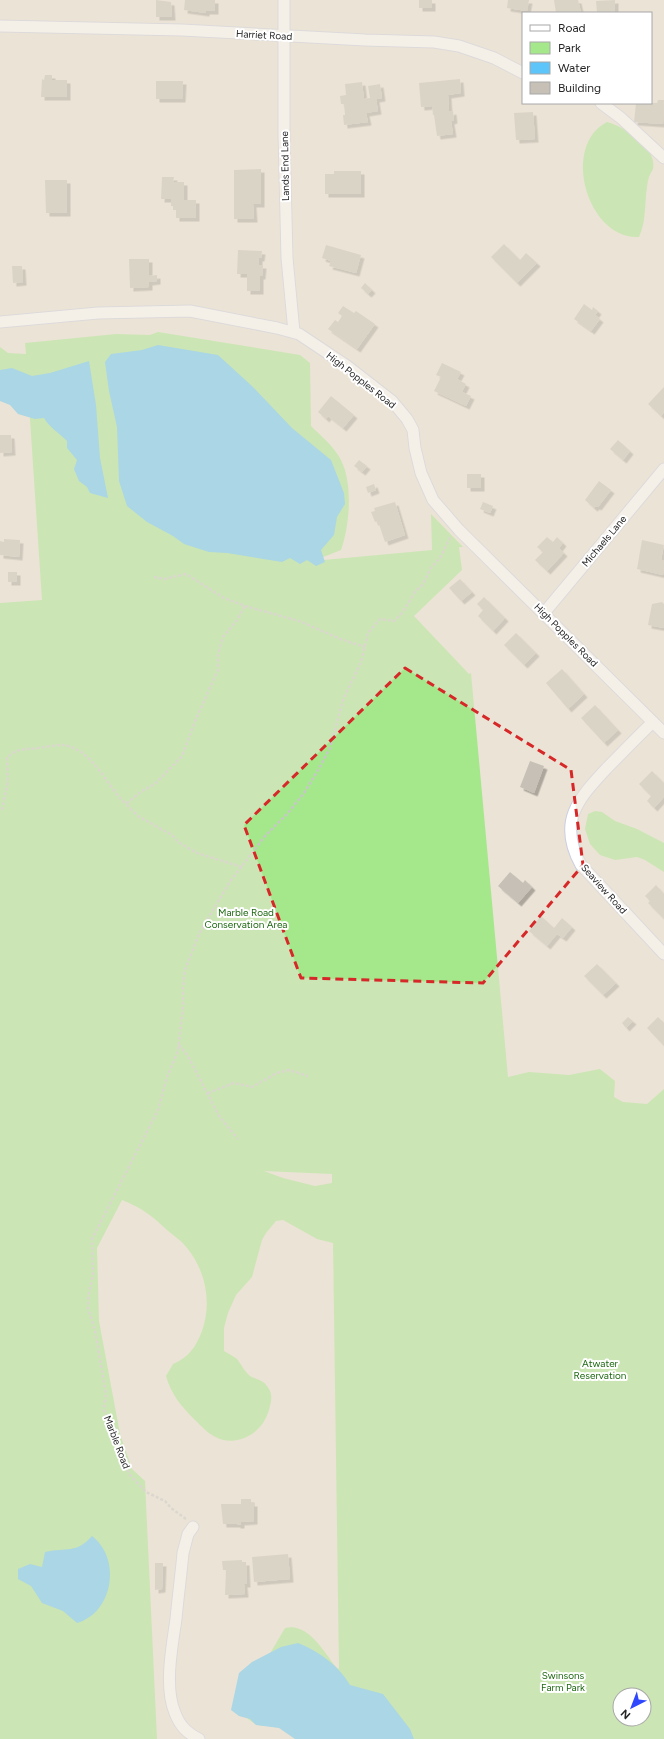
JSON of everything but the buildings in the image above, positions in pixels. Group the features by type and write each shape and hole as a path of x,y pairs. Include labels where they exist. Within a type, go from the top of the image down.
{"street":[{"name":"Lands End Lane","path":"284,0 284,134 287,258 294,332"},
{"name":"Harriet Road","path":"0,26 182,30 434,42 469,50 494,58 522,72"},
{"path":"602,104 621,118 664,158"},
{"name":"High Popples Road","path":"0,322 98,313 190,311 266,325 299,334 347,366 392,401 413,430 415,448 421,474 433,500 457,527 664,733"},
{"name":"Michaels Lane","path":"544,613 654,483 664,469"},
{"path":"654,483 664,488"},
{"name":"Seaview Road","path":"653,722 585,792 576,807 570,830 575,855 581,865 664,954"},
{"path":"193,1527 188,1534 183,1553 170,1678 172,1706 180,1725 188,1733 199,1739"}],"path":[{"name":"Marble Road","path":"193,1527 165,1501 146,1492 130,1475 122,1459 118,1442 104,1410 106,1394 95,1330 88,1308 89,1293 93,1275 92,1239 158,1110 167,1077 178,1051 185,970 199,934 229,882 265,836 288,813 304,793 317,772 330,748 343,700 361,662 368,634 380,619 394,621 402,613 415,592 423,584 431,568 440,558 446,542 457,527"},
{"path":"154,577 164,579 186,574 224,598 245,606 299,621 365,647"},
{"path":"126,804 142,791 155,784 182,756 196,719 218,670 218,650 223,636 237,620 245,606"},
{"path":"2,810 8,781 7,758 18,750 63,745 84,754 93,762 117,796 138,816 172,835 178,842 197,853 242,867"},
{"path":"179,1044 188,1056 219,1116 238,1139"},
{"path":"208,1093 234,1083 252,1087 277,1073 288,1070 308,1076"}],"highlighted area":[{"path":"405,668 571,770 583,865 483,983 301,978 244,825"}],"green space":[{"path":"607,122 622,128 638,139 650,153 653,161 653,169 647,184 644,222 639,237 621,234 606,224 594,208 586,190 583,170 585,151 593,134"},
{"name":"Marble Road Conservation Area","path":"158,332 300,355 310,363 311,426 332,447 343,465 346,476 349,502 347,528 341,550 313,561 432,550 431,514 463,547 459,547 462,570 414,616 469,674 471,673 508,1077 529,1072 569,1075 600,1069 615,1081 614,1097 623,1102 647,1104 664,1089 664,1739 297,1739 278,1725 262,1726 255,1724 248,1719 245,1713 265,1662 285,1628 293,1627 301,1629 308,1634 321,1646 339,1669 333,1243 317,1239 283,1220 276,1221 262,1240 252,1277 236,1295 228,1313 224,1328 224,1351 237,1359 250,1376 261,1381 267,1386 270,1392 271,1402 262,1424 252,1434 239,1440 223,1440 215,1437 207,1431 185,1409 174,1394 166,1376 173,1364 183,1359 191,1351 202,1331 207,1309 207,1298 203,1277 199,1267 185,1245 146,1212 122,1200 97,1248 99,1321 120,1434 132,1469 145,1481 157,1739 0,1739 0,603 42,600 29,404 0,390 0,347 8,353 26,354 25,343 116,334 150,335","holes":["264,1171 332,1174 332,1183 315,1186 283,1178"]},
{"path":"595,811 602,812 615,821 637,829 664,843 664,872 645,860 637,857 615,860 600,855 590,844 585,829 588,814"}],"water":[{"path":"158,345 218,355 253,387 292,428 331,460 344,493 345,504 337,517 334,535 321,550 325,562 316,566 307,560 300,564 290,558 282,562 227,553 209,552 184,544 173,536 147,522 127,506 119,481 117,427 109,391 105,362 111,354 142,350"},
{"path":"89,361 96,405 100,458 108,498 90,493 87,487 79,481 74,469 77,460 67,448 67,441 51,427 44,418 35,419 18,414 10,405 0,401 0,370 12,368 32,376 50,373"},
{"path":"92,1536 101,1546 107,1558 110,1571 109,1584 105,1597 99,1608 89,1617 77,1623 63,1611 42,1603 31,1586 18,1579 18,1569 30,1564 42,1567 45,1552 76,1548"},
{"path":"298,1643 328,1660 340,1671 350,1685 383,1694 410,1729 414,1739 295,1739 279,1728 256,1725 250,1719 239,1716 231,1710 239,1673 252,1662 281,1647"}],"park label":[{"name":"Atwater Reservation","path":"600,1368"},
{"name":"Swinsons Farm Park","path":"563,1680"}]}
